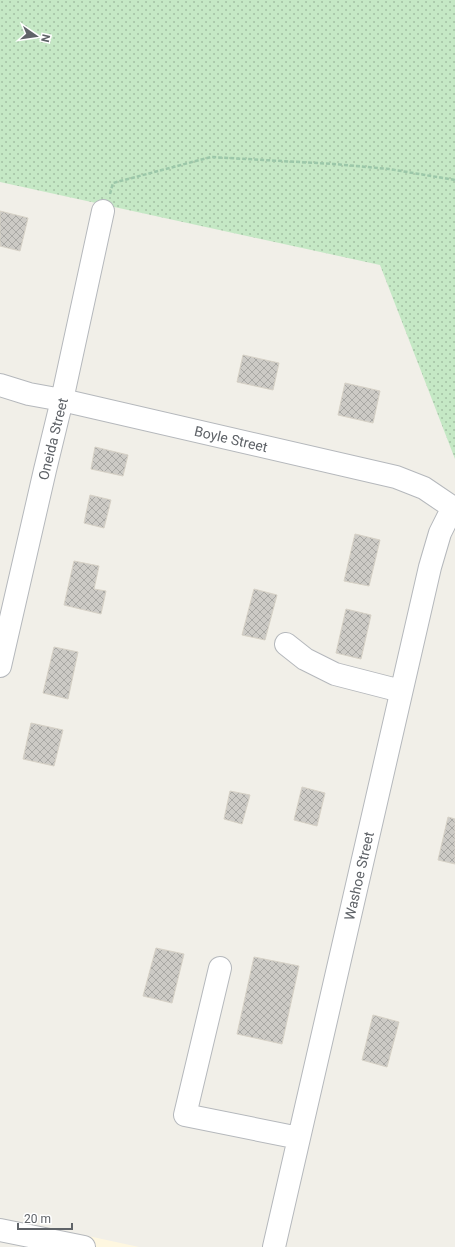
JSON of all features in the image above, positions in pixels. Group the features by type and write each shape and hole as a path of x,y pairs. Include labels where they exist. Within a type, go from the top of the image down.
{"street":[{"name":"Oneida Street","path":"0,666 7,601 62,400 103,211"},
{"name":"Boyle Street","path":"0,385 29,394 62,400 396,477 424,488 454,508"},
{"name":"Washoe Street","path":"274,1247 430,567 440,533 454,508"},
{"path":"286,644 305,659 335,674 402,691"},
{"path":"220,968 185,1115 299,1138"},
{"path":"0,1230 84,1247"}],"path":[{"path":"103,211 114,183 211,157 389,169 455,180"}],"shaded area":[{"path":"79,1234 139,1247 76,1247"}],"green space":[{"path":"0,0 455,0 455,459 380,265 0,182"}],"building":[{"path":"0,211 28,218 20,251 0,246"},
{"path":"243,355 279,363 273,390 237,382"},
{"path":"345,383 380,391 373,423 338,415"},
{"path":"95,447 128,455 123,476 91,469"},
{"path":"90,495 111,500 104,528 84,523"},
{"path":"355,534 380,540 369,586 344,581"},
{"path":"74,561 99,566 94,589 106,591 101,614 64,605"},
{"path":"254,589 277,595 265,640 242,635"},
{"path":"346,609 371,615 361,659 336,653"},
{"path":"54,647 78,652 68,699 43,693"},
{"path":"31,723 63,730 54,766 23,759"},
{"path":"302,787 325,793 317,826 294,820"},
{"path":"230,791 250,795 242,824 224,819"},
{"path":"448,817 455,819 455,864 438,860"},
{"path":"156,948 184,954 172,1003 143,996"},
{"path":"254,957 299,966 282,1044 237,1034"},
{"path":"373,1015 399,1022 387,1067 362,1060"}]}
